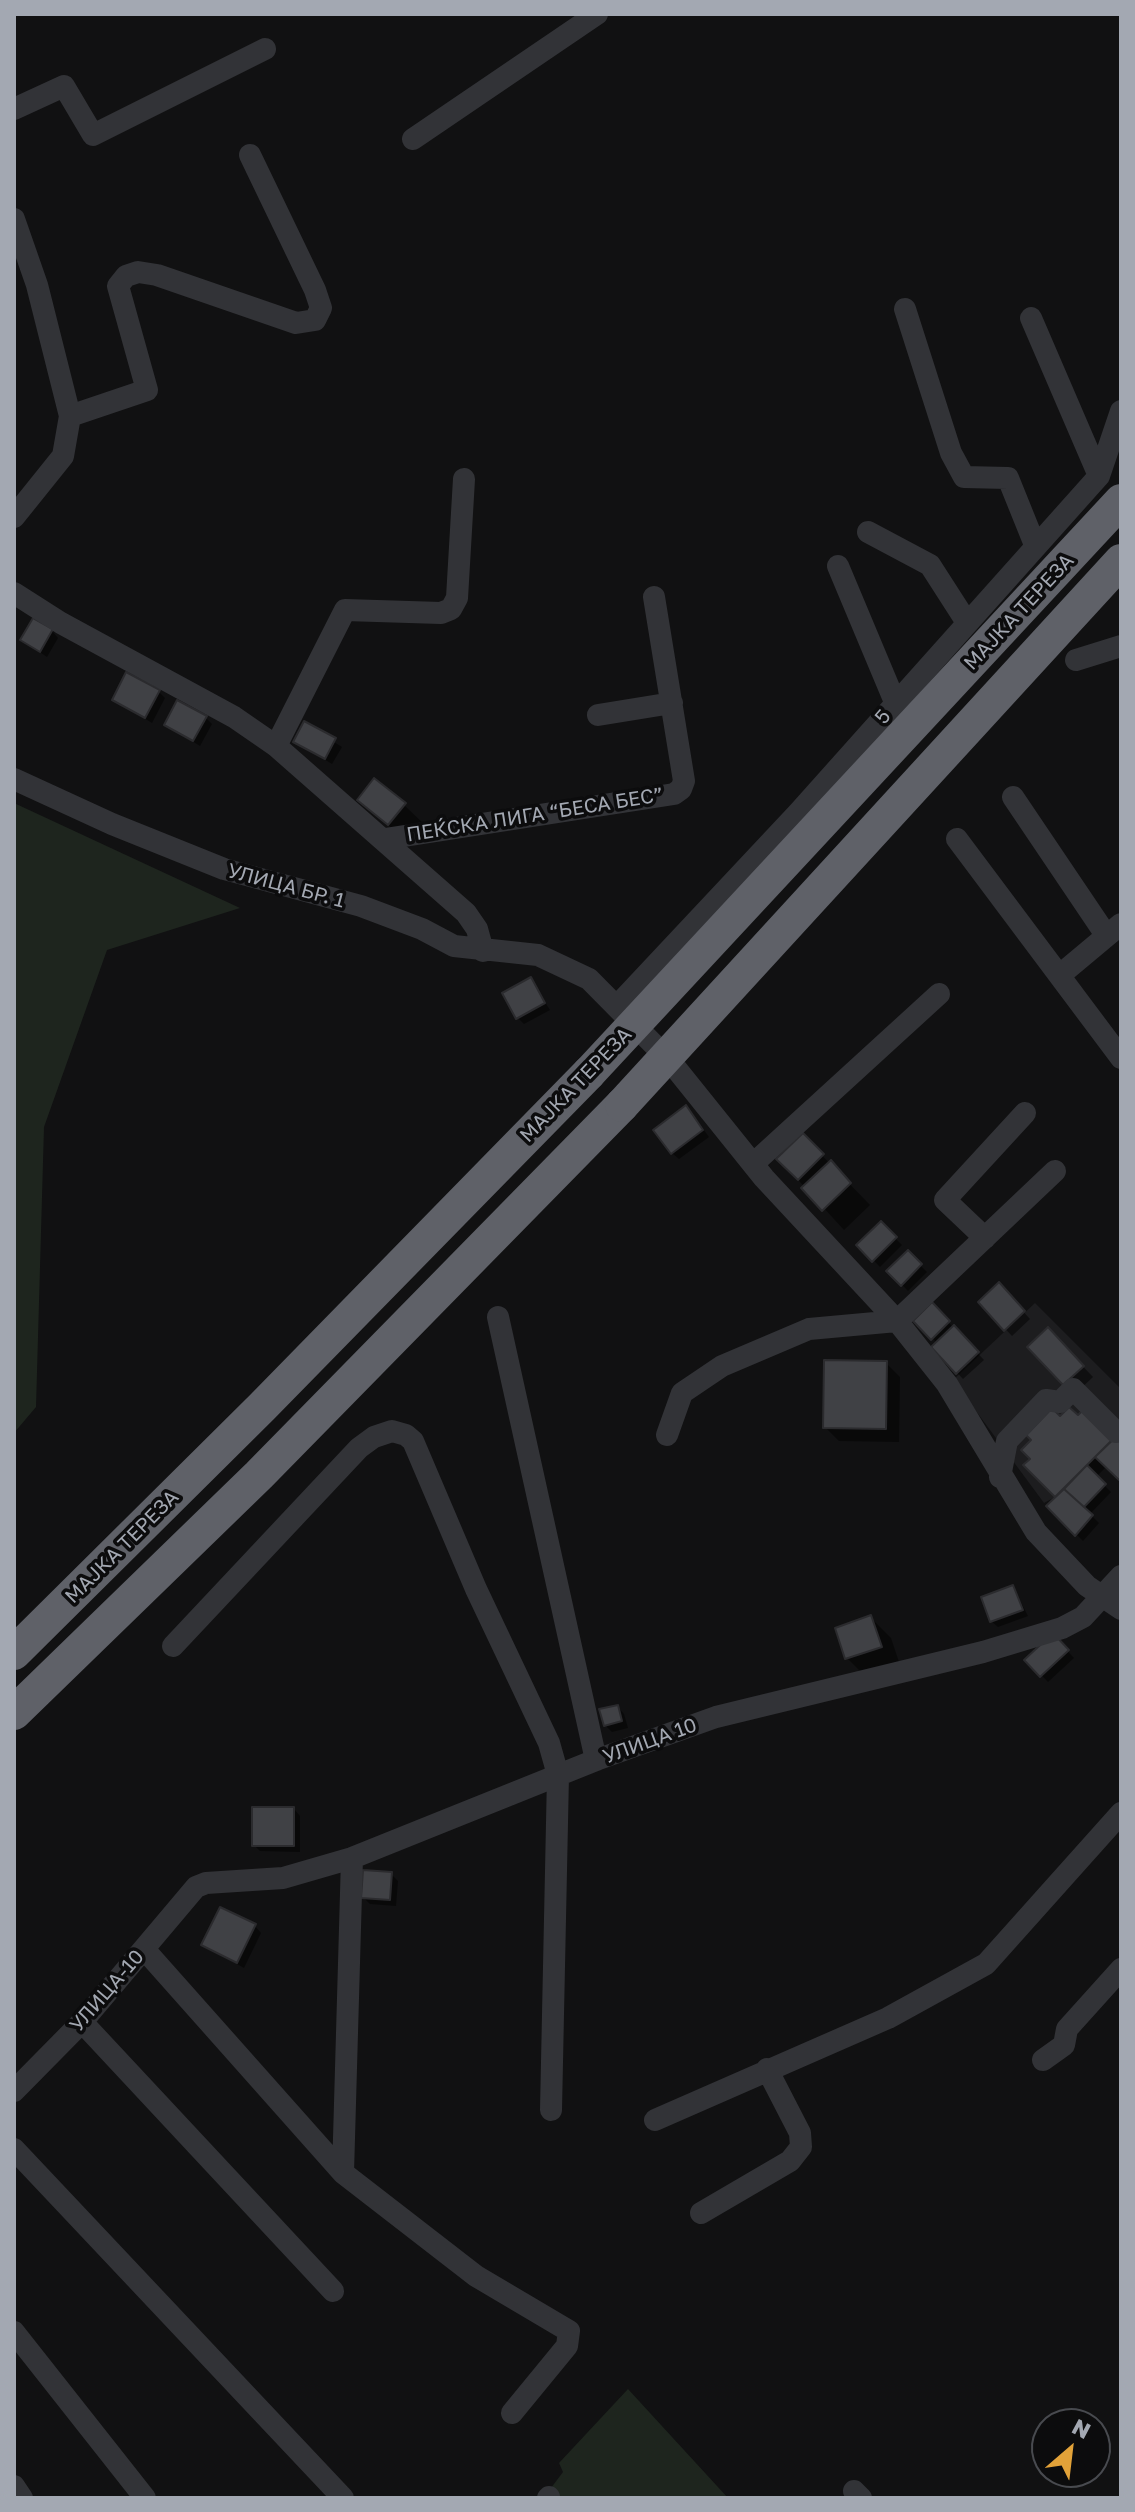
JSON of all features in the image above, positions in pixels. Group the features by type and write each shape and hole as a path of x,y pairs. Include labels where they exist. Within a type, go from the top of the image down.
{"highway":[{"name":"МАЈКА ТЕРЕЗА","path":"14,1653 262,1407 589,1073 1110,488"},
{"name":"МАЈКА ТЕРЕЗА","path":"14,1713 259,1475 622,1105 1121,561"}],"street":[{"path":"413,139 597,14"},
{"path":"14,109 64,86 93,135 265,49"},
{"path":"70,416 147,390 118,286 126,276 138,272 157,275 296,323 315,320 321,308 315,290 250,155"},
{"path":"14,219 37,285 70,416 63,456 14,517"},
{"path":"905,309 951,453 964,477 1008,478 1035,545"},
{"path":"1031,318 1110,488"},
{"name":"5","path":"617,1006 798,813 1035,545 1110,488 1121,411"},
{"path":"276,746 345,610 441,613 451,609 457,598 464,479"},
{"path":"868,532 930,565 966,621"},
{"path":"838,566 895,702"},
{"name":"ПЕЌСКА ЛИГА “БЕСА БЕС”","path":"14,593 61,623 234,717 276,746 466,913 477,929 483,951"},
{"name":"ПЕЌСКА ЛИГА “БЕСА БЕС”","path":"385,839 674,794 684,781 654,597"},
{"path":"1076,660 1121,646"},
{"path":"598,715 672,703"},
{"name":"УЛИЦА БР. 1","path":"14,779 112,824 224,869 361,906 422,929 454,946 538,955 566,965 589,979 670,1061 753,1164 897,1321 947,1384 1000,1477 1053,1552 1112,1603"},
{"path":"1013,797 1113,929 1060,975"},
{"path":"957,839 1121,1058"},
{"path":"753,1164 939,994"},
{"path":"985,1238 945,1200 1025,1113"},
{"path":"667,1435 682,1393 722,1366 809,1329 897,1321 1055,1171"},
{"path":"498,1317 596,1760"},
{"path":"1000,1477 1007,1441 1046,1400 1060,1402 1073,1389 1116,1432"},
{"path":"173,1646 359,1448 383,1433 400,1432 406,1435 418,1451 476,1589 549,1743 558,1775 551,2110"},
{"name":"УЛИЦА 10","path":"196,1887 206,1883 283,1878 352,1858 596,1760 716,1717 983,1652 1062,1628 1112,1603 1121,1576"},
{"path":"655,2120 888,2018 986,1964 1121,1813"},
{"path":"343,2173 352,1858"},
{"name":"УЛИЦА-10","path":"14,2091 82,2022 196,1887"},
{"path":"144,1949 343,2173 476,2276 569,2331 567,2346 512,2413"},
{"path":"1043,2060 1064,2045 1067,2029 1121,1969"},
{"path":"82,2022 333,2291"},
{"path":"701,2213 790,2161 801,2147 800,2133 767,2069"},
{"path":"14,2149 343,2498"},
{"path":"14,2332 145,2498"},
{"path":"14,2486 22,2498"}],"shaded area":[{"path":"14,803 240,908 107,950 44,1127 36,1407 14,1433"},
{"path":"1035,1303 1121,1389 1121,1432 1055,1497 1044,1503 953,1380"},
{"path":"628,2389 728,2498 561,2498 551,2488 563,2472 559,2463"}],"building":[{"path":"33,618 53,629 40,652 20,640"},
{"path":"126,672 160,690 145,718 112,700"},
{"path":"177,700 207,716 193,741 164,725"},
{"path":"304,721 336,738 325,759 293,742"},
{"path":"374,778 406,803 388,825 357,800"},
{"path":"531,977 545,1003 516,1019 502,993"},
{"path":"686,1105 703,1130 671,1154 653,1130"},
{"path":"803,1133 824,1154 798,1180 776,1159"},
{"path":"831,1160 851,1183 822,1211 801,1188"},
{"path":"881,1221 897,1237 872,1262 856,1245"},
{"path":"908,1250 922,1264 901,1286 886,1271"},
{"path":"999,1282 1025,1311 1004,1331 978,1302"},
{"path":"932,1302 950,1321 931,1340 913,1321"},
{"path":"954,1325 979,1352 956,1374 931,1347"},
{"path":"1048,1327 1084,1366 1063,1385 1027,1347"},
{"path":"824,1360 887,1361 886,1429 823,1428"},
{"path":"1069,1407 1078,1415 1083,1410 1113,1439 1055,1497 1023,1465 1030,1459 1021,1450 1031,1440 1026,1435 1052,1408 1060,1416"},
{"path":"1121,1432 1121,1478 1119,1480 1095,1457"},
{"path":"1087,1465 1106,1484 1084,1507 1064,1489"},
{"path":"1064,1489 1093,1515 1075,1536 1046,1506"},
{"path":"1013,1585 1023,1610 990,1622 981,1597"},
{"path":"871,1615 882,1647 845,1659 835,1628"},
{"path":"1053,1633 1069,1650 1040,1677 1024,1660"},
{"path":"618,1705 622,1721 604,1726 599,1709"},
{"path":"252,1807 294,1807 294,1846 252,1846"},
{"path":"363,1870 392,1872 390,1900 361,1898"},
{"path":"220,1907 256,1924 237,1963 201,1945"}]}
